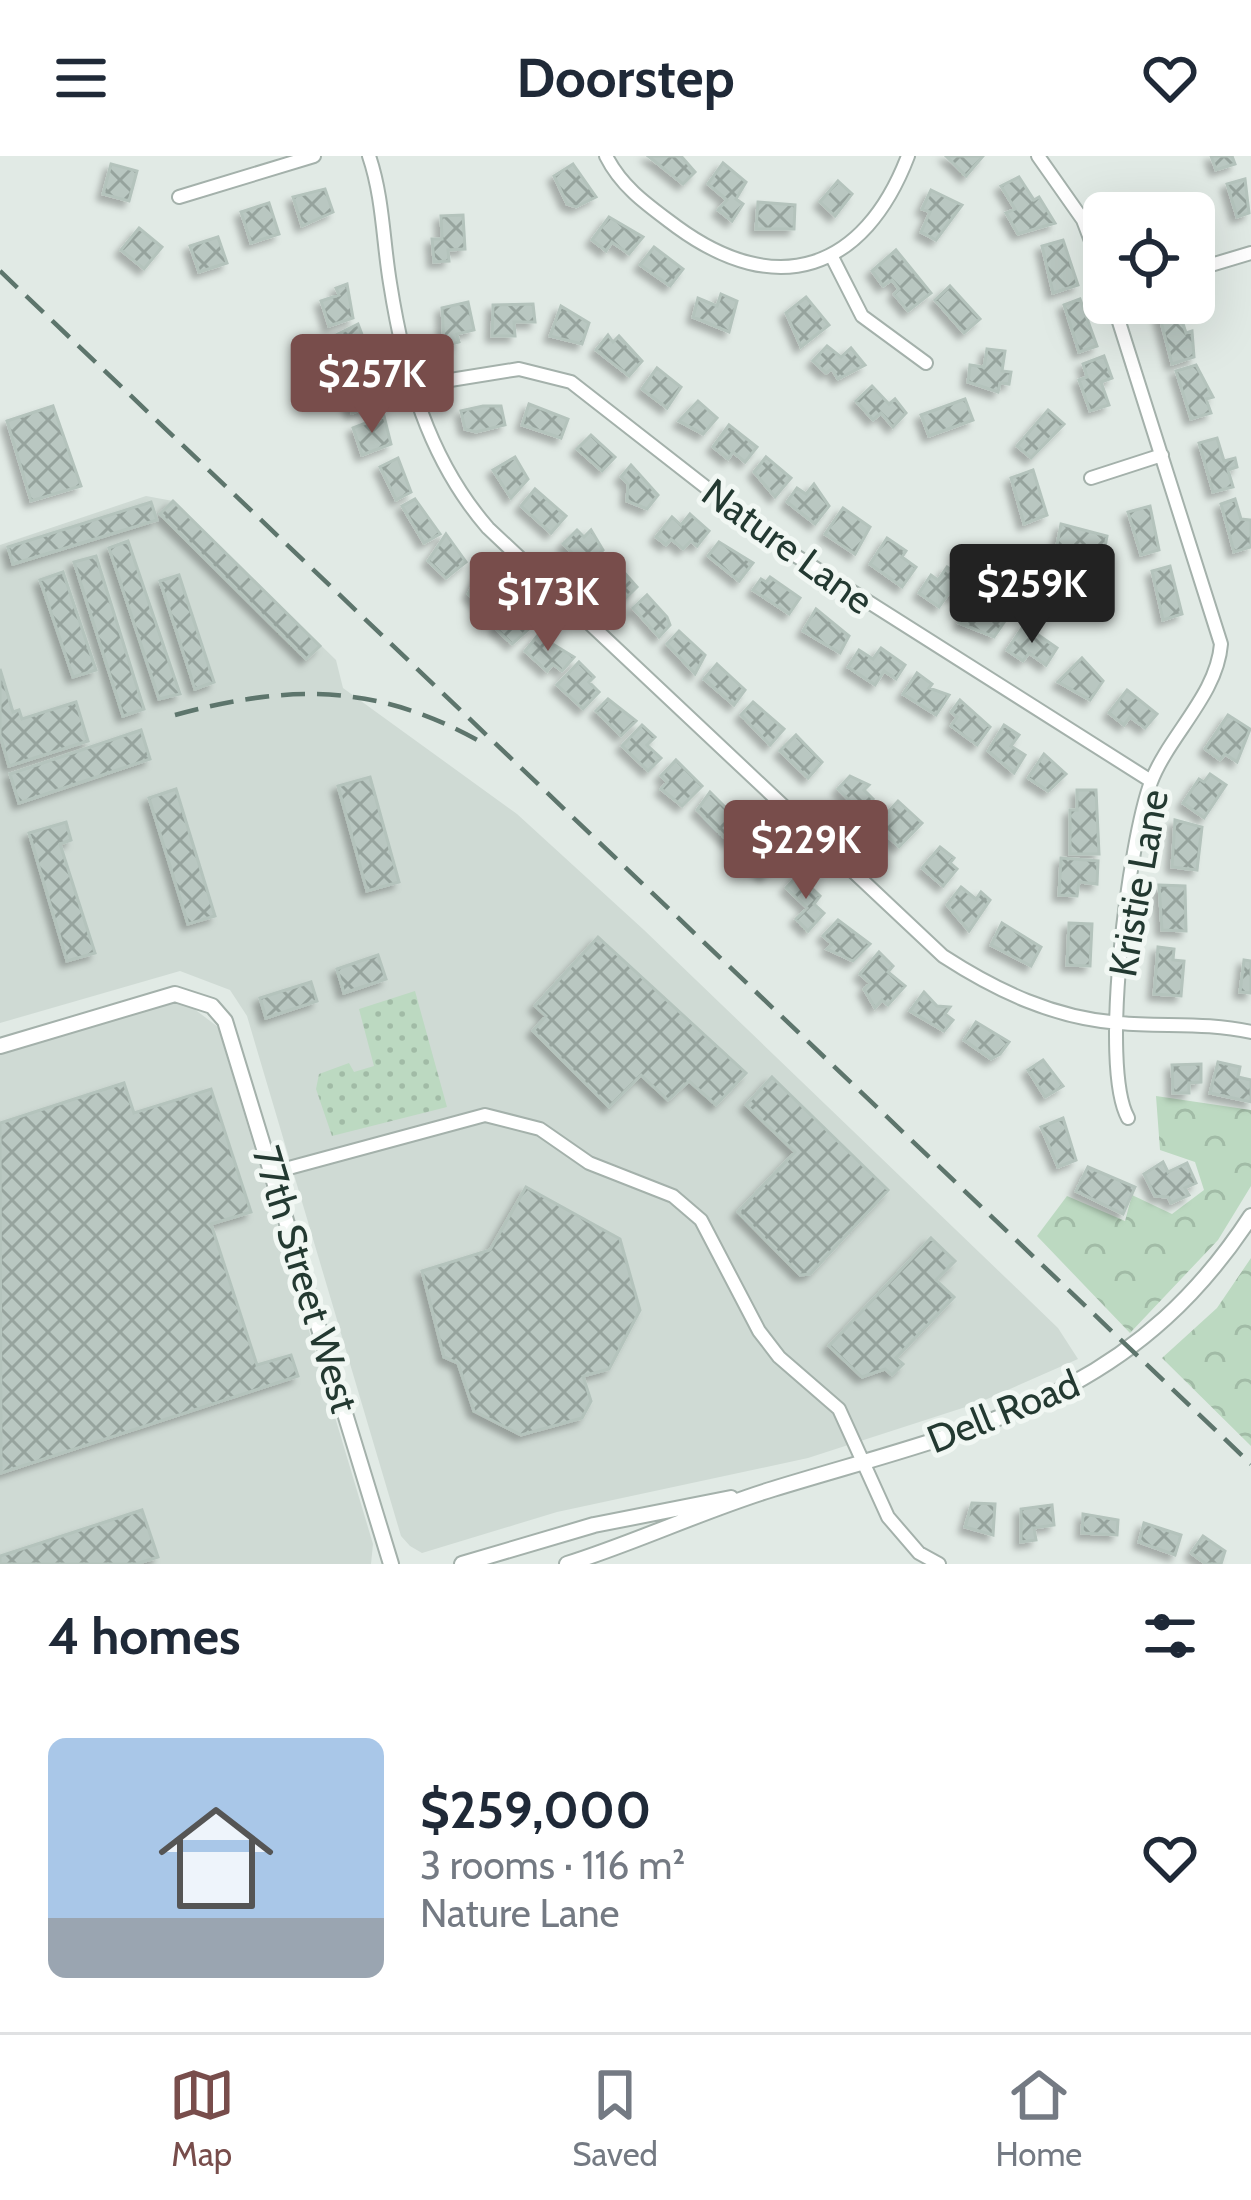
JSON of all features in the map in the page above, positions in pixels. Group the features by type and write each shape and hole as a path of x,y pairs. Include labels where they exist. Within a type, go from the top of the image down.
{"street":[{"path":"179,197 314,156"},
{"path":"369,156 390,287 413,386 443,468 488,528 943,956 1018,998 1116,1023 1251,1032"},
{"path":"606,156 639,199 721,256 773,268 831,255 869,229 885,208 908,156"},
{"path":"1038,156 1083,220"},
{"path":"1215,264 1251,253"},
{"path":"831,255 862,316 926,362"},
{"name":"Kristie Lane","path":"1120,324 1221,644 1213,676 1151,781 1135,859 1114,1081 1128,1118"},
{"name":"Nature Lane","path":"413,386 501,369 542,371 571,382 785,549 1151,781"},
{"path":"1091,478 1162,455"},
{"name":"77th Street West","path":"0,1046 175,994 205,1003 233,1038 391,1564"},
{"path":"274,1172 485,1115 540,1130 589,1162 689,1206 711,1237 759,1331 839,1409 888,1517 917,1558 939,1564"},
{"name":"Dell Road","path":"567,1564 766,1491 1022,1411 1103,1370 1203,1283 1251,1216"},
{"name":"Dell Road","path":"462,1564 629,1516 766,1491"}],"shaded area":[{"path":"146,496 173,501 336,660 343,688 517,814 644,930 1058,1328 1078,1359 978,1403 808,1458 557,1512 422,1553 410,1546 401,1536 247,1016 230,990 180,971 0,1023 0,545"},
{"path":"167,1003 189,1005 218,1027 373,1544 371,1564 0,1564 0,1055"}],"green space":[{"path":"415,991 447,1107 332,1136 316,1089 319,1074 349,1063 354,1072 374,1066 359,1009"},
{"path":"1156,1096 1251,1110 1251,1186 1218,1240 1130,1333 1037,1236 1067,1196 1125,1221 1132,1195 1172,1214 1204,1190 1195,1162 1160,1150"},
{"path":"1251,1258 1251,1446 1162,1358 1217,1308"}],"building":[{"path":"648,156 681,156 695,172 683,184"},
{"path":"946,156 983,156 966,176"},
{"path":"1211,156 1232,156 1235,164 1216,170"},
{"path":"723,163 746,182 736,199 743,204 732,221 718,210 727,200 708,184"},
{"path":"111,164 137,171 129,201 103,194"},
{"path":"573,164 596,197 576,207 567,204 554,176"},
{"path":"1019,177 1055,223 1018,234 1006,213 1015,209 1001,186"},
{"path":"1245,179 1249,213 1237,217 1227,184"},
{"path":"838,181 852,194 835,216 820,202"},
{"path":"325,189 333,212 302,226 293,197"},
{"path":"931,190 962,205 936,240 921,232 930,212 922,209"},
{"path":"758,202 795,205 794,229 756,229"},
{"path":"269,203 279,234 251,243 241,212"},
{"path":"463,215 465,249 448,250 449,261 434,262 432,239 442,239 441,216"},
{"path":"609,217 643,237 629,254 612,242 606,251 592,240"},
{"path":"139,228 162,247 144,269 121,250"},
{"path":"218,237 227,263 199,272 190,246"},
{"path":"1063,240 1078,285 1053,293 1042,246"},
{"path":"654,247 683,269 670,286 640,265"},
{"path":"896,250 931,293 908,311 894,294 899,289 892,280 883,286 872,271"},
{"path":"347,284 353,318 329,326 321,301 339,295 336,288"},
{"path":"950,286 980,319 964,333 935,300"},
{"path":"721,294 737,301 729,332 693,317 698,298 717,306"},
{"path":"806,297 829,325 801,347 786,313"},
{"path":"1080,299 1083,324 1089,324 1097,346 1079,352 1064,305"},
{"path":"468,302 474,330 457,334 459,342 444,346 442,308"},
{"path":"533,304 535,322 514,322 515,336 492,336 493,305"},
{"path":"561,306 589,323 582,344 550,336"},
{"path":"358,324 366,345 352,350 356,362 333,370 329,359 337,357 330,338"},
{"path":"1162,324 1183,324 1186,333 1192,331 1194,357 1172,364"},
{"path":"608,335 613,342 619,336 642,361 629,376 596,350"},
{"path":"827,346 841,357 851,348 865,365 838,379 832,369 826,373 813,361"},
{"path":"987,349 1005,351 1002,371 1011,372 1009,384 1000,383 998,392 968,382 970,365 984,367"},
{"path":"1104,356 1112,378 1101,382 1109,405 1090,411 1079,380 1087,377 1083,364"},
{"path":"1196,365 1213,397 1206,399 1211,413 1191,419 1176,371"},
{"path":"657,368 681,387 667,408 642,389"},
{"path":"369,371 381,402 352,413 342,387"},
{"path":"872,386 889,404 895,399 906,413 893,427 881,413 873,420 856,401"},
{"path":"965,399 973,420 929,436 921,415"},
{"path":"698,401 717,418 703,434 679,421"},
{"path":"529,404 568,419 561,438 522,425"},
{"path":"53,406 81,486 31,501 7,421"},
{"path":"501,406 505,425 476,432 465,429 461,411"},
{"path":"1048,410 1064,424 1031,458 1017,446"},
{"path":"384,416 391,444 362,455 353,428"},
{"path":"729,425 757,447 745,462 733,452 728,459 713,447"},
{"path":"591,435 615,457 602,471 577,449"},
{"path":"1217,438 1224,461 1235,458 1237,467 1228,470 1233,487 1213,492 1199,443"},
{"path":"515,457 528,479 511,498 493,470"},
{"path":"766,457 791,478 775,497 754,472"},
{"path":"398,458 411,492 396,500 380,467"},
{"path":"631,465 658,495 647,509 627,501 628,484 621,477"},
{"path":"1033,470 1047,515 1024,524 1011,478"},
{"path":"814,484 829,506 815,524 787,502 797,488 806,494"},
{"path":"535,489 566,516 551,533 521,506"},
{"path":"415,499 440,534 424,543 402,506"},
{"path":"1235,499 1241,519 1251,520 1251,547 1234,552 1221,504"},
{"path":"173,501 320,646 306,659 160,514"},
{"path":"151,502 157,520 13,564 8,547"},
{"path":"1150,506 1159,550 1141,555 1128,512"},
{"path":"843,508 870,527 855,554 825,534"},
{"path":"690,514 709,531 697,546 691,541 683,549 671,539 666,545 656,537 672,517 681,525"},
{"path":"1061,524 1107,536 1103,558 1056,550"},
{"path":"577,530 584,537 591,530 603,550 587,567 563,544"},
{"path":"446,534 466,562 446,578 428,561"},
{"path":"887,538 906,551 902,557 916,567 902,587 870,564"},
{"path":"128,541 180,694 159,699 109,548"},
{"path":"719,542 753,563 739,581 708,556"},
{"path":"96,556 144,709 123,716 74,562"},
{"path":"613,560 637,587 623,601 596,577"},
{"path":"1170,566 1182,614 1163,620 1152,571"},
{"path":"947,567 960,576 956,582 963,587 956,597 949,593 939,607 919,593 931,575 938,580"},
{"path":"63,572 96,670 73,677 40,580"},
{"path":"481,572 507,593 489,613 468,594"},
{"path":"179,575 214,682 195,689 160,581"},
{"path":"770,577 800,598 789,614 753,590 761,579 766,582"},
{"path":"647,595 670,625 659,637 633,608"},
{"path":"512,598 518,603 513,609 532,626 512,644 495,628"},
{"path":"981,605 1005,621 994,637 959,623 969,608 976,613"},
{"path":"816,609 849,636 840,653 803,631"},
{"path":"1024,625 1057,648 1046,665 1029,653 1023,661 1007,650"},
{"path":"679,631 705,655 695,674 667,644"},
{"path":"538,635 574,657 562,671 553,664 547,671 525,651"},
{"path":"881,648 905,665 896,679 884,671 875,685 848,667 859,650 873,659"},
{"path":"1082,658 1103,681 1090,700 1058,682"},
{"path":"579,662 594,677 589,682 599,692 583,709 557,685"},
{"path":"717,664 745,690 734,705 704,679"},
{"path":"0,669 13,712 19,710 22,719 76,702 88,741 9,766 0,735"},
{"path":"917,673 932,684 929,688 949,695 936,715 903,694"},
{"path":"1127,690 1157,714 1145,728 1130,717 1124,725 1109,713"},
{"path":"608,699 636,721 621,736 596,711"},
{"path":"960,700 990,727 977,745 951,726 957,717 951,712"},
{"path":"753,702 784,729 770,745 741,715"},
{"path":"1228,715 1250,729 1237,762 1225,754 1220,760 1205,749"},
{"path":"642,725 655,737 647,745 661,758 648,771 622,746"},
{"path":"1004,725 1019,735 1011,746 1025,755 1014,773 988,751"},
{"path":"141,730 150,759 19,803 10,774"},
{"path":"796,735 822,762 808,778 780,751"},
{"path":"1044,754 1066,774 1048,791 1028,778"},
{"path":"676,760 702,786 682,806 661,789 667,782 661,776"},
{"path":"1210,774 1226,785 1204,818 1183,803 1199,779 1204,782"},
{"path":"850,776 869,785 864,790 873,799 861,812 838,789"},
{"path":"370,777 399,882 367,891 338,786"},
{"path":"176,789 215,916 188,924 149,798"},
{"path":"1077,790 1096,790 1099,854 1070,854 1070,810 1077,810"},
{"path":"710,792 744,826 729,842 697,810"},
{"path":"898,801 922,823 899,847 876,825"},
{"path":"1175,820 1202,827 1197,870 1172,867"},
{"path":"66,822 71,840 60,844 95,953 67,961 29,833"},
{"path":"747,835 778,862 765,876 735,849"},
{"path":"940,847 954,858 950,863 957,869 943,886 922,868"},
{"path":"1061,858 1098,861 1097,884 1079,882 1077,896 1059,895"},
{"path":"798,875 820,896 814,904 824,913 808,931 796,919 807,908 786,888"},
{"path":"1159,885 1185,886 1186,931 1162,930"},
{"path":"961,887 976,899 981,892 990,900 969,931 947,905"},
{"path":"838,920 870,944 853,961 827,949 832,944 823,936"},
{"path":"1002,923 1041,947 1031,966 991,945"},
{"path":"1069,923 1092,924 1090,966 1067,965"},
{"path":"598,937 746,1073 716,1105 689,1081 668,1100 641,1075 609,1107 533,1031 546,1016 535,1006"},
{"path":"1158,947 1174,949 1173,960 1184,961 1181,996 1154,994"},
{"path":"879,952 893,966 888,972 905,986 888,1005 882,1000 875,1008 864,989 870,983 860,974"},
{"path":"378,955 386,979 344,993 337,969"},
{"path":"1244,960 1251,961 1251,993 1240,992"},
{"path":"311,982 317,1001 266,1018 260,998"},
{"path":"924,992 937,1006 950,1007 945,1014 953,1020 944,1031 910,1011"},
{"path":"976,1022 1009,1042 1000,1054 991,1059 964,1040"},
{"path":"1043,1060 1063,1086 1045,1097 1028,1070"},
{"path":"1218,1062 1240,1067 1238,1077 1251,1080 1251,1102 1210,1093"},
{"path":"1201,1064 1201,1082 1189,1083 1189,1093 1173,1093 1172,1065"},
{"path":"772,1077 888,1190 810,1274 800,1275 738,1212 795,1152 746,1105"},
{"path":"124,1083 134,1113 211,1089 251,1212 211,1224 257,1365 291,1355 298,1376 1,1473 0,1123"},
{"path":"1063,1118 1076,1160 1058,1167 1041,1127"},
{"path":"1163,1162 1168,1172 1187,1163 1196,1183 1185,1188 1189,1195 1171,1203 1168,1197 1155,1196 1144,1174"},
{"path":"1088,1167 1135,1187 1123,1214 1076,1191"},
{"path":"526,1187 620,1239 640,1310 609,1369 583,1376 591,1401 582,1418 521,1435 474,1411 458,1363 444,1357 422,1271 490,1250"},
{"path":"931,1238 955,1261 936,1280 954,1297 896,1358 903,1364 892,1375 885,1369 862,1377 829,1346"},
{"path":"972,1503 995,1504 993,1535 965,1527"},
{"path":"1052,1505 1054,1525 1034,1528 1036,1540 1021,1542 1021,1509"},
{"path":"142,1510 158,1557 136,1564 0,1564 0,1556"},
{"path":"1083,1514 1118,1520 1117,1535 1082,1533"},
{"path":"1144,1523 1181,1535 1175,1555 1139,1542"},
{"path":"1203,1536 1225,1551 1221,1564 1206,1564 1191,1553"}],"railway":[{"path":"0,271 1251,1464"},
{"path":"175,715 256,698 331,695 405,709 481,742"}]}
